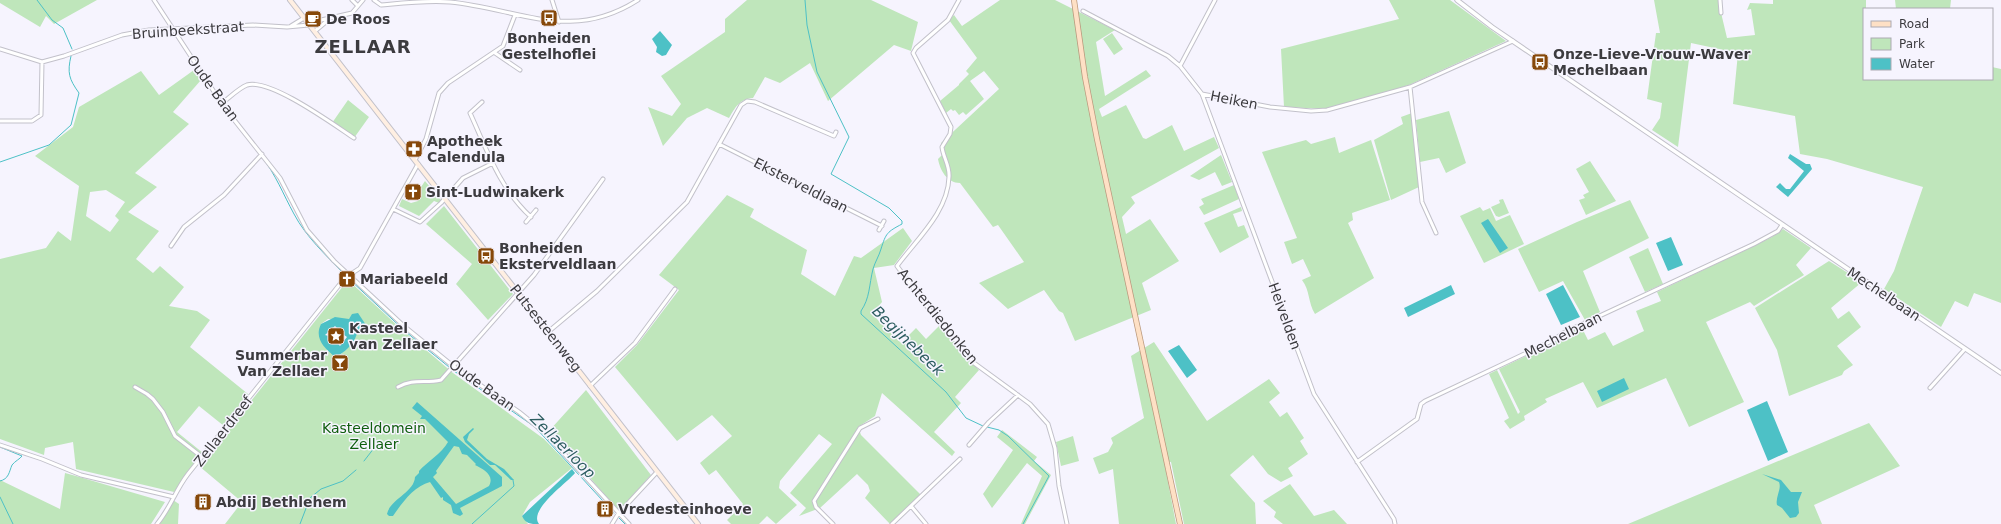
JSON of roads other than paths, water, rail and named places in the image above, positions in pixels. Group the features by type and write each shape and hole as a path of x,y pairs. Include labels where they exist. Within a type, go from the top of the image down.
{"main road":[{"name":"Putsesteenweg","path":"290,0 698,524"},
{"path":"1074,1 1097,139 1180,524"}],"street":[{"name":"Oude Baan","path":"154,0 171,29 222,103 280,178 307,230 348,274 404,327 453,366 519,412 545,433 618,514 629,524"},
{"path":"352,0 357,6"},
{"name":"Bruinbeekstraat","path":"42,62 122,35 149,30 253,25 287,27 309,24 352,13 363,0"},
{"path":"374,0 380,5 450,2 559,22 582,21 603,17 638,0"},
{"path":"552,0 559,22"},
{"name":"Achterdiedonken","path":"959,0 948,20 916,48 913,53 950,127 950,134 942,147 949,177 944,198 936,216 897,266 928,308 938,318 974,363 1018,395 1037,411 1051,430 1067,524"},
{"path":"1180,66 1215,0"},
{"name":"Mechelbaan","path":"1457,0 1513,41 2001,374"},
{"path":"1720,0 1721,13"},
{"name":"Heiken","path":"1083,11 1168,56 1180,66 1202,94 1270,108 1311,111 1332,109 1410,87 1513,41"},
{"path":"415,160 426,140 439,92 448,83 495,53 505,44 515,15"},
{"path":"287,27 304,18"},
{"path":"315,31 328,20"},
{"path":"0,49 42,62 41,115 32,121 0,121"},
{"path":"495,53 520,70"},
{"path":"222,103 246,86 254,84 272,89 303,105 354,138"},
{"path":"1410,87 1422,202 1436,233"},
{"name":"Heivelden","path":"1202,94 1314,394 1394,519 1395,524"},
{"path":"548,332 597,291 688,202 741,105 747,101 755,102 834,136 836,132"},
{"path":"482,102 470,113 500,180 512,198 531,217"},
{"name":"Eksterveldlaan","path":"719,144 882,226"},
{"path":"171,246 184,227 224,195 262,154"},
{"path":"393,209 420,222 441,203 463,178 493,163"},
{"name":"Zellaerdreef","path":"157,524 169,510 178,488 202,457 348,274 351,274 360,268 418,164"},
{"path":"398,387 417,380 430,382 441,380 534,275 603,179"},
{"path":"526,222 536,210"},
{"path":"879,230 884,221"},
{"name":"Mechelbaan","path":"1357,462 1417,419 1420,404 1425,401 1554,340 1563,333 1754,244 1778,231 1782,225"},
{"path":"590,386 635,343 675,289"},
{"path":"1930,388 1965,349"},
{"path":"135,387 142,390 153,399 163,412 175,436 202,457"},
{"path":"969,445 989,422 1018,395"},
{"path":"833,524 816,507 814,501 860,428 878,419"},
{"path":"0,445 42,459 81,475 174,497"},
{"path":"892,524 960,459"},
{"path":"612,524 618,514 657,472"},
{"path":"911,506 926,524"}],"water":[{"path":"660,31 672,45 666,55 662,56 656,52 657,47 652,39"},
{"path":"1790,154 1806,164 1810,164 1812,169 1788,197 1776,187 1780,183 1786,189 1790,189 1804,171 1788,158"},
{"path":"1488,219 1508,248 1500,253 1481,223"},
{"path":"1671,237 1683,265 1668,271 1656,243"},
{"path":"1451,285 1455,294 1408,317 1404,308"},
{"path":"1563,285 1580,317 1561,325 1546,294"},
{"path":"358,313 368,328 366,330 361,328 350,346 343,353 335,357 321,342 319,338 319,329 321,324 335,317 349,319 352,314","holes":["335,326 338,329 337,330 347,337 340,346 332,337 325,335"]},
{"path":"1179,345 1197,370 1187,378 1168,351"},
{"path":"1624,378 1629,389 1602,402 1597,391"},
{"path":"1767,401 1788,452 1768,461 1747,410"},
{"path":"417,402 502,477 502,486 460,508 463,514 460,516 453,513 451,505 443,500 443,497 441,498 430,482 414,491 404,501 393,516 389,516 387,514 392,504 411,487 419,471 442,450 448,442 425,419 420,419 422,416 412,408","holes":["454,446 459,447 462,454 467,455 476,464 475,465 487,473 490,482 489,486 456,504 433,477"]},
{"path":"473,428 474,429 469,434 467,440 487,459 504,469 514,480 511,480 495,465 490,465 465,442 463,437"},
{"path":"572,469 575,473 543,504 537,518 539,524 531,524 525,521 522,516"},
{"path":"1762,474 1781,480 1791,492 1802,492 1798,502 1799,513 1796,517 1790,518 1782,508 1777,505 1780,487 1779,482"}],"waterway":[{"path":"37,0 52,20 63,28 72,49"},
{"name":"Begijnebeek","path":"805,0 807,25 817,72 849,137 831,174 889,208 902,221 902,224 890,231 884,239 873,269 868,296 861,314 946,392 966,418 983,426"},
{"path":"0,162 49,145 71,125 79,93 70,76 69,67 71,56"},
{"name":"Zellaerloop","path":"262,157 304,230 344,274"},
{"name":"Zellaerloop","path":"348,278 406,332 449,367"},
{"name":"Zellaerloop","path":"454,371 535,427 614,513"},
{"name":"Begijnebeek","path":"987,427 999,430 1008,436 1049,476 1023,524"},
{"path":"364,461 378,443"},
{"path":"0,447 22,456 12,465 7,477 0,481"},
{"path":"300,524 310,498 321,489 343,481 356,470"},
{"path":"472,524 514,486 513,480"},
{"path":"0,497 13,524"},
{"name":"Zellaerloop","path":"619,518 625,524"}],"place":[{"name":"Bonheiden Gestelhoflei","path":"549,18"},
{"name":"De Roos","path":"313,19"},
{"name":"Onze-Lieve-Vrouw-Waver Mechelbaan","path":"1540,62"},
{"name":"Apotheek Calendula","path":"414,149"},
{"name":"Sint-Ludwinakerk","path":"413,192"},
{"name":"Bonheiden Eksterveldlaan","path":"486,256"},
{"name":"Mariabeeld","path":"347,279"},
{"name":"Kasteel van Zellaer","path":"336,336"},
{"name":"Summerbar Van Zellaer","path":"340,363"},
{"name":"Abdij Bethlehem","path":"203,502"},
{"name":"Vredesteinhoeve","path":"605,509"}],"district":[{"name":"ZELLAAR","path":"363,47"}],"park label":[{"name":"Kasteeldomein Zellaer","path":"374,436"}]}
